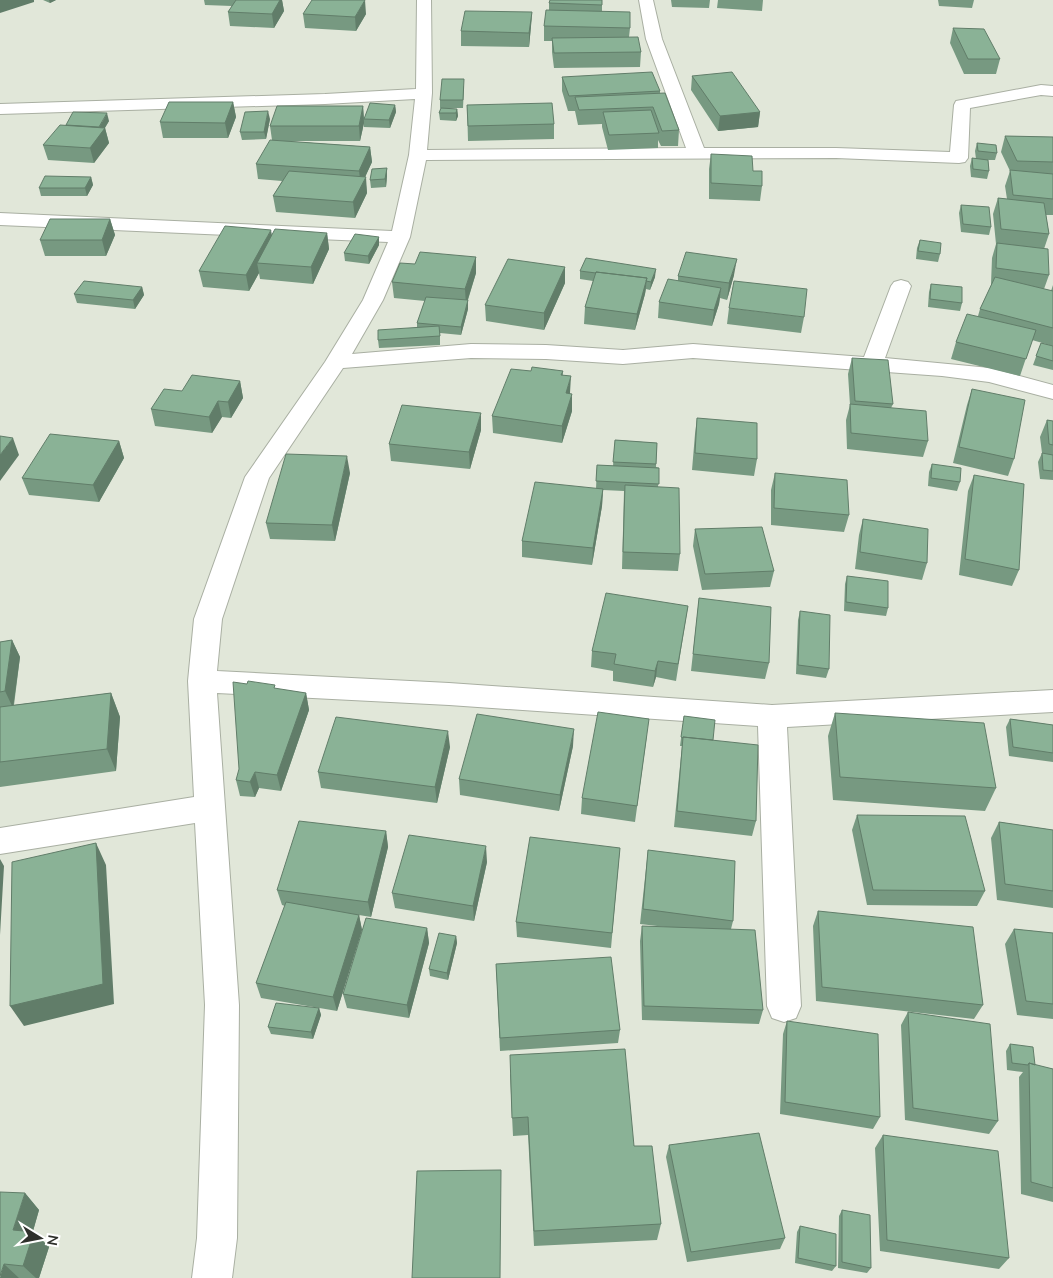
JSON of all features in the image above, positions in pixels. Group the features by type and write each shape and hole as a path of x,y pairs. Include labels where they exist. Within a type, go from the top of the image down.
{"street":[{"path":"212,1278 217,1238 222,1005 202,681 208,619 257,477 336,362 373,300 400,237 418,155 424,93 424,0"},
{"path":"646,0 654,39 697,154"},
{"path":"418,155 836,153 959,158 962,105 1041,90 1053,91"},
{"path":"0,109 325,99 424,93"},
{"path":"0,219 400,237"},
{"path":"872,364 901,286"},
{"path":"336,362 471,351 546,352 623,357 693,351 990,374 1053,392"},
{"path":"202,681 450,694 772,716 1053,701"},
{"path":"772,716 784,1006"},
{"path":"0,841 209,808"}],"building":[{"path":"236,0 280,0 272,14 228,12"},
{"path":"312,0 365,0 355,17 303,14"},
{"path":"550,0 602,0 602,5 549,3"},
{"path":"546,10 630,12 630,28 544,26"},
{"path":"465,11 532,12 529,33 461,31"},
{"path":"953,28 984,29 1000,59 968,59"},
{"path":"638,37 641,52 554,53 552,38"},
{"path":"652,72 660,91 569,96 562,77"},
{"path":"732,72 760,112 720,116 692,76"},
{"path":"442,79 464,79 463,100 440,100"},
{"path":"665,93 679,130 662,131 653,107 579,110 575,97"},
{"path":"169,102 233,102 225,123 160,122"},
{"path":"370,103 395,105 389,120 364,119"},
{"path":"552,103 554,124 468,126 467,105"},
{"path":"277,106 363,106 359,126 270,126"},
{"path":"441,108 457,109 456,113 439,113"},
{"path":"651,110 659,133 609,135 603,112"},
{"path":"268,111 264,132 240,132 245,112"},
{"path":"73,112 107,113 99,127 66,125"},
{"path":"60,125 105,128 90,148 43,145"},
{"path":"1005,136 1053,137 1053,162 1017,161"},
{"path":"270,140 370,147 359,171 256,164"},
{"path":"977,143 996,145 997,153 978,151"},
{"path":"711,154 752,156 753,171 762,171 762,186 711,183"},
{"path":"972,158 988,160 989,171 973,169"},
{"path":"387,168 385,179 370,180 372,169"},
{"path":"1010,170 1053,174 1053,199 1013,195"},
{"path":"289,171 366,177 353,202 273,196"},
{"path":"45,176 91,177 85,188 39,188"},
{"path":"998,198 1044,203 1049,234 1001,229"},
{"path":"961,205 989,207 991,227 963,224"},
{"path":"50,219 110,219 102,240 40,240"},
{"path":"225,226 271,230 246,275 199,271"},
{"path":"275,229 327,233 311,267 257,263"},
{"path":"355,234 379,237 368,256 344,253"},
{"path":"920,240 941,243 940,254 918,251"},
{"path":"997,243 1048,249 1049,275 996,268"},
{"path":"420,252 476,257 465,289 392,282 400,263 415,264"},
{"path":"686,252 737,259 729,283 678,276"},
{"path":"586,258 656,269 651,282 646,281 647,278 580,271"},
{"path":"508,259 565,267 544,313 485,305"},
{"path":"596,272 647,278 637,314 585,307"},
{"path":"995,277 1053,291 1053,328 980,309"},
{"path":"668,279 721,288 714,310 659,302"},
{"path":"84,281 142,287 133,300 74,294"},
{"path":"734,281 807,289 804,317 729,308"},
{"path":"931,284 962,287 962,303 930,299"},
{"path":"426,297 468,300 461,327 417,323"},
{"path":"967,314 1036,330 1026,359 956,342"},
{"path":"439,326 440,336 378,340 378,330"},
{"path":"1041,343 1053,346 1053,361 1036,356"},
{"path":"852,358 888,360 893,404 855,401"},
{"path":"532,367 563,371 561,375 571,376 566,393 572,394 562,426 492,416 511,369 531,371"},
{"path":"192,375 240,381 228,402 218,401 209,417 151,409 164,389 182,391"},
{"path":"972,389 1025,400 1014,459 959,447"},
{"path":"850,404 926,411 928,441 851,433"},
{"path":"402,405 481,413 469,452 389,444"},
{"path":"697,418 757,423 757,459 695,453"},
{"path":"1047,420 1053,421 1053,445 1049,444"},
{"path":"50,434 119,441 93,485 22,478"},
{"path":"0,436 13,438 0,455"},
{"path":"615,440 657,443 656,464 613,462"},
{"path":"1042,453 1053,455 1053,471 1043,470"},
{"path":"286,454 347,456 332,525 266,523"},
{"path":"932,464 961,468 960,482 931,478"},
{"path":"597,465 659,468 659,484 596,481"},
{"path":"775,473 847,480 849,515 774,508"},
{"path":"974,475 1024,484 1019,570 965,559"},
{"path":"535,482 603,489 593,548 522,541"},
{"path":"625,485 679,488 680,554 623,552"},
{"path":"863,519 928,529 927,563 860,552"},
{"path":"762,527 774,571 705,574 695,529"},
{"path":"847,576 888,581 888,608 846,602"},
{"path":"606,593 688,606 678,664 658,661 655,671 614,664 616,654 592,651"},
{"path":"699,598 771,607 769,663 693,654"},
{"path":"800,611 830,615 829,669 798,665"},
{"path":"12,640 5,691 0,692 0,642"},
{"path":"248,681 275,685 274,688 306,693 277,775 255,772 250,782 236,780 239,769 233,682 247,684"},
{"path":"111,693 107,749 0,762 0,707"},
{"path":"598,712 649,719 637,806 582,798"},
{"path":"835,713 984,723 996,788 840,777"},
{"path":"477,714 574,729 560,795 459,779"},
{"path":"684,716 715,720 713,740 681,737"},
{"path":"336,717 448,731 435,787 318,772"},
{"path":"1010,719 1053,725 1053,753 1013,747"},
{"path":"683,737 758,745 756,821 677,811"},
{"path":"857,815 965,816 985,891 873,890"},
{"path":"299,821 386,831 368,902 277,890"},
{"path":"999,822 1053,830 1053,891 1005,884"},
{"path":"409,835 486,846 473,906 392,893"},
{"path":"530,837 620,848 612,933 516,922"},
{"path":"96,843 103,984 10,1006 12,862"},
{"path":"648,850 735,861 733,921 643,909"},
{"path":"286,902 359,915 333,997 256,983"},
{"path":"818,911 973,927 983,1005 822,987"},
{"path":"366,918 427,928 407,1005 343,994"},
{"path":"642,926 755,930 763,1010 644,1006"},
{"path":"1014,929 1053,933 1053,1004 1026,1001"},
{"path":"439,933 456,936 447,973 429,969"},
{"path":"611,957 620,1030 500,1038 496,964"},
{"path":"276,1003 319,1008 311,1032 268,1027"},
{"path":"908,1012 990,1024 998,1121 913,1108"},
{"path":"787,1021 878,1034 880,1117 785,1102"},
{"path":"1010,1044 1033,1047 1035,1065 1012,1063"},
{"path":"625,1049 634,1146 652,1146 661,1224 534,1231 528,1117 512,1118 510,1055"},
{"path":"1029,1063 1053,1069 1053,1188 1031,1182"},
{"path":"759,1133 785,1238 691,1252 669,1145"},
{"path":"883,1135 998,1151 1009,1258 887,1240"},
{"path":"501,1170 500,1278 412,1278 417,1171"},
{"path":"0,1192 25,1193 13,1230 34,1232 23,1266 4,1264 0,1276"},
{"path":"842,1210 870,1215 871,1268 842,1262"},
{"path":"800,1226 836,1234 836,1266 798,1258"}]}
